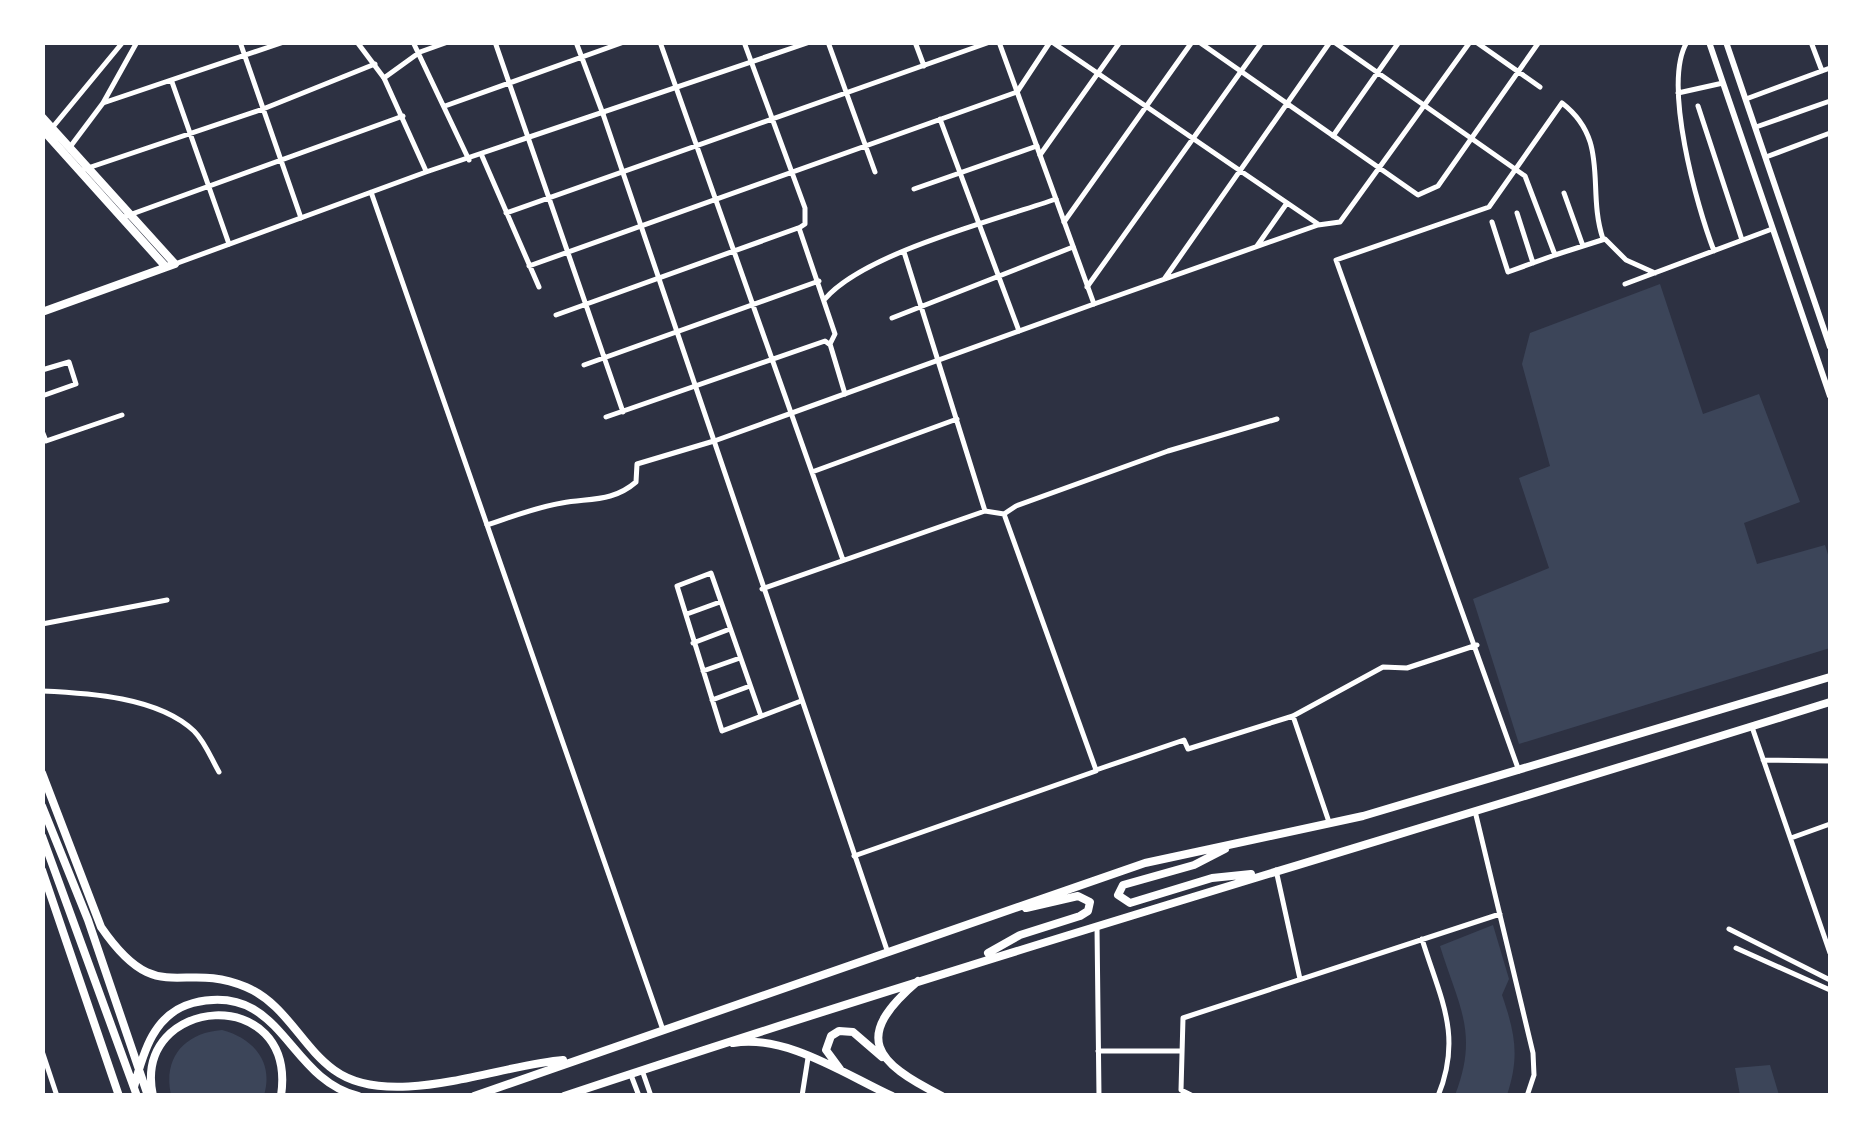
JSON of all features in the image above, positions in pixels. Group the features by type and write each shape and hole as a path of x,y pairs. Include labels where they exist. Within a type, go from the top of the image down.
{"main road":[{"path":"1709,42 1830,396"},
{"path":"1726,42 1830,346"},
{"path":"42,117 122,218 171,266"},
{"path":"48,129 70,147 84,169 131,214 171,266"},
{"path":"1770,219 1786,214"},
{"path":"42,312 171,266"},
{"path":"474,1096 1145,863 1329,822 1520,771 1830,676"},
{"path":"564,1096 976,960 1362,848 1830,702"},
{"path":"42,773 101,928 114,946 148,974 164,979 228,980 249,988 287,1017 330,1068 349,1080 376,1086 438,1082 525,1063 578,1060"},
{"path":"42,806 151,1096"},
{"path":"42,836 136,1091"},
{"path":"1239,841 1194,865 1123,885 1118,896 1130,903 1212,878 1266,873"},
{"path":"42,870 47,898 119,1096"},
{"path":"976,960 1020,935 1080,916 1088,911 1090,902 1078,896 1044,907 1014,909"},
{"path":"886,1061 878,1038 880,1020 922,978"},
{"path":"136,1091 144,1048 167,1017 182,1006 218,999 251,1006 269,1018 312,1070 343,1092 358,1096"},
{"path":"151,1096 154,1064 164,1043 186,1022 206,1013 236,1016 272,1041 284,1076 281,1096"},
{"path":"847,1076 826,1050 830,1036 840,1031 861,1038 904,1076 942,1096"},
{"path":"705,1048 748,1040 787,1048 892,1096"}],"street":[{"path":"48,129 123,42"},
{"path":"70,147 103,103 137,42"},
{"path":"240,42 301,218"},
{"path":"103,103 284,42"},
{"path":"357,42 384,78 426,172"},
{"path":"413,42 469,160"},
{"path":"384,78 420,52 448,42"},
{"path":"495,42 622,412"},
{"path":"576,42 717,440 716,458 888,954"},
{"path":"444,106 624,42"},
{"path":"660,42 843,560"},
{"path":"556,315 805,224 805,208 744,42"},
{"path":"171,266 426,172 528,141 810,42"},
{"path":"828,42 874,172"},
{"path":"916,42 924,66"},
{"path":"506,212 990,42"},
{"path":"999,42 1094,304"},
{"path":"529,266 1017,92 1051,42 1318,225"},
{"path":"1040,155 1120,42"},
{"path":"1064,222 1195,42 1418,195 1438,186 1539,42"},
{"path":"1088,287 1262,42"},
{"path":"1163,280 1332,42 1526,176 1555,256"},
{"path":"1333,136 1399,42"},
{"path":"487,524 564,502 598,502 632,487 637,464 717,440 1318,225 1340,222 1473,42 1540,87"},
{"path":"1687,42 1680,54 1678,93 1702,221 1714,250"},
{"path":"1812,42 1822,71"},
{"path":"84,169 263,110 374,64"},
{"path":"1746,98 1830,68"},
{"path":"172,82 229,244"},
{"path":"1678,93 1723,83"},
{"path":"1756,127 1830,101"},
{"path":"1520,771 1336,260 1489,206 1562,104 1580,117 1590,135 1595,160 1594,211 1603,239 1626,260 1655,272"},
{"path":"1698,106 1742,240"},
{"path":"122,218 403,116"},
{"path":"940,119 1020,331"},
{"path":"1766,158 1830,132"},
{"path":"914,190 1036,146"},
{"path":"482,156 539,287"},
{"path":"371,192 664,1030"},
{"path":"1564,193 1583,246"},
{"path":"826,299 838,284 904,252 1056,198"},
{"path":"1256,248 1287,203"},
{"path":"1516,214 1533,263"},
{"path":"1492,222 1508,272 1603,239"},
{"path":"799,228 826,299 834,334 830,344 845,394"},
{"path":"1625,284 1773,229"},
{"path":"892,318 1073,248"},
{"path":"904,252 941,360 985,511"},
{"path":"584,365 819,282"},
{"path":"606,417 824,340 830,344"},
{"path":"42,370 68,362 76,384 42,396"},
{"path":"42,431 44,442 122,415"},
{"path":"812,472 958,419"},
{"path":"762,589 985,511 1004,514 1016,506 1168,451 1277,419"},
{"path":"1004,514 1096,770"},
{"path":"687,614 677,586 711,573 761,716"},
{"path":"42,624 167,600"},
{"path":"720,602 683,616 722,731 800,701"},
{"path":"693,643 730,629"},
{"path":"854,856 1184,740 1188,749 1293,716 1383,667 1407,668 1477,646"},
{"path":"702,671 740,658"},
{"path":"712,700 750,686"},
{"path":"42,691 115,698 178,720 198,736 219,772"},
{"path":"1293,716 1329,822"},
{"path":"1752,727 1828,935 1830,953"},
{"path":"1764,760 1830,761"},
{"path":"1474,811 1533,1053 1534,1076 1527,1096"},
{"path":"1791,838 1830,824"},
{"path":"1276,870 1300,978"},
{"path":"1193,1096 1181,1090 1183,1018 1500,914"},
{"path":"1096,926 1099,1096"},
{"path":"1729,930 1830,980"},
{"path":"1422,939 1452,1041 1450,1066 1438,1096"},
{"path":"1736,948 1830,990"},
{"path":"1098,1052 1182,1050"},
{"path":"42,1051 57,1096"},
{"path":"802,1096 808,1058"},
{"path":"642,1070 652,1096"},
{"path":"630,1073 639,1096"}],"shaded area":[{"path":"1660,284 1703,414 1759,394 1800,502 1744,523 1757,564 1825,545 1830,561 1830,648 1519,744 1473,599 1549,568 1519,478 1550,466 1522,364 1530,333"},
{"path":"1493,925 1509,979 1502,995 1514,1045 1514,1068 1507,1095 1455,1095 1466,1037 1440,946"},
{"path":"222,1030 243,1039 258,1053 266,1072 264,1095 171,1095 170,1070 179,1050 197,1036"},
{"path":"1770,1065 1779,1095 1740,1095 1735,1068"}]}
